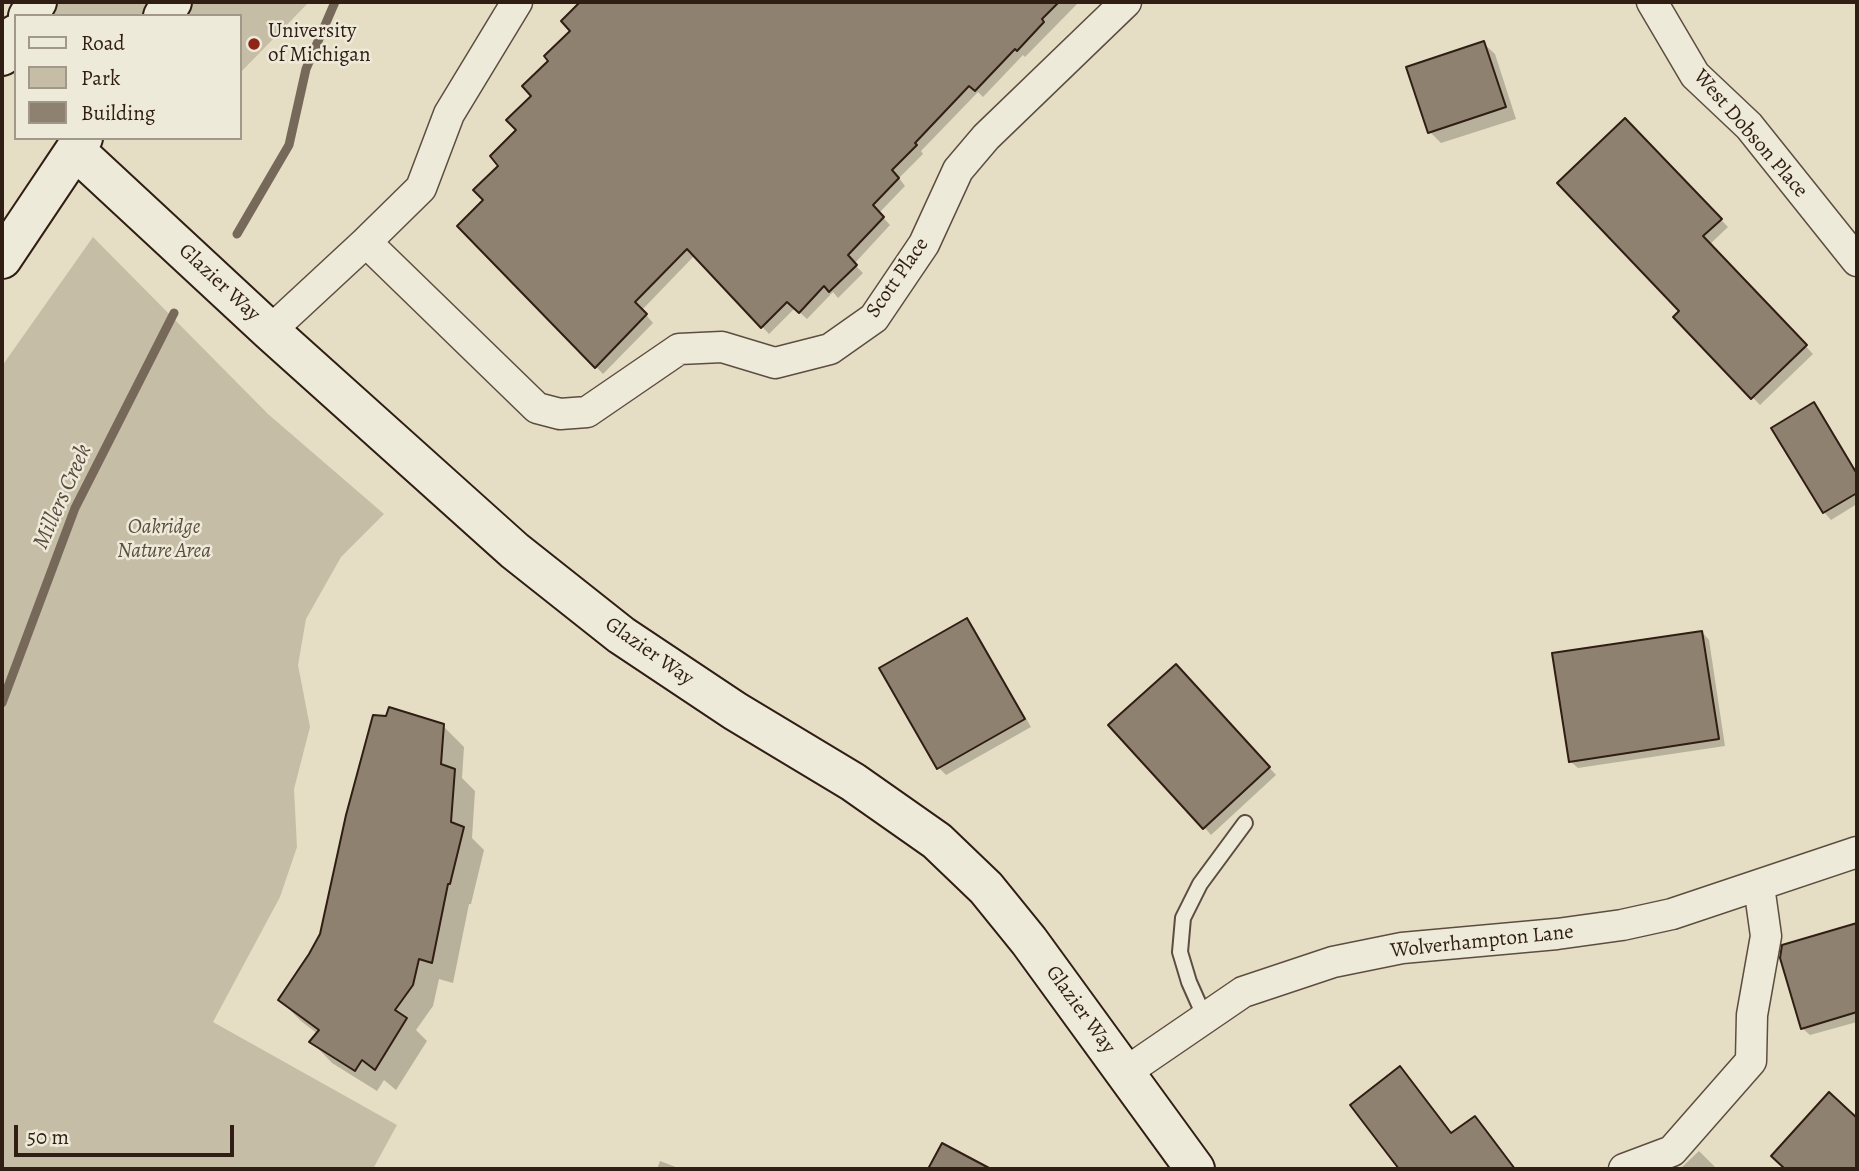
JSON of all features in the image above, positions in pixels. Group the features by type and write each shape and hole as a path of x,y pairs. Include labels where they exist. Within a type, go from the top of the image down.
{"street":[{"path":"270,331 421,188 449,114 517,2"},
{"name":"Scott Place","path":"366,242 537,408 560,414 587,412 679,349 722,347 775,363 830,349 874,318 924,244 958,170 979,145 1126,2"},
{"name":"West Dobson Place","path":"1652,2 1695,75 1749,126 1857,261"},
{"path":"2,56 14,37"},
{"path":"2,259 79,144"},
{"name":"Glazier Way","path":"79,144 270,331 515,551 621,635 735,711 853,782 937,841 986,888 1029,941 1195,1169"},
{"name":"Wolverhampton Lane","path":"1126,1072 1243,992 1333,962 1402,948 1557,934 1622,925 1672,914 1857,852"},
{"path":"1624,1169 1672,1151 1751,1061 1752,1015 1766,936 1759,886"}],"lane":[{"path":"1205,1018 1189,982 1180,952 1183,918 1200,884 1245,823"}],"green space":[{"name":"University of Michigan","path":"32,2 309,2 242,71 242,14 46,14"},
{"name":"Oakridge Nature Area","path":"93,237 268,414 384,514 341,557 306,619 298,665 310,727 294,789 297,847 280,897 213,1022 397,1125 373,1169 2,1169 2,366"}],"building":[{"path":"580,2 1059,2 1017,51 1015,49 975,91 969,86 892,170 899,178 873,205 884,217 848,255 857,265 829,292 824,286 799,313 787,302 761,328 687,249 635,302 647,314 595,368 457,226 483,200 473,190 498,166 490,156 516,130 506,120 531,96 522,86 548,61 544,56 570,31 561,21"},
{"path":"1484,41 1506,107 1428,133 1406,67"},
{"path":"1625,118 1722,219 1703,236 1807,345 1751,399 1673,317 1679,311 1557,183"},
{"path":"1814,402 1857,474 1857,493 1823,513 1771,428"},
{"path":"967,618 1025,719 937,769 879,668"},
{"path":"1702,631 1719,739 1569,762 1552,653"},
{"path":"1176,664 1270,767 1203,829 1108,725"},
{"path":"389,707 444,724 441,764 455,769 451,822 464,827 448,884 432,963 419,959 413,985 395,1010 407,1018 375,1070 362,1060 355,1071 309,1042 319,1030 278,1000 320,934 346,815 373,715 386,716"},
{"path":"1857,923 1857,1012 1801,1029 1780,958 1782,945"},
{"path":"1400,1066 1451,1133 1475,1116 1515,1169 1399,1169 1350,1105"},
{"path":"1829,1092 1857,1118 1857,1169 1785,1169 1771,1156"},
{"path":"942,1143 991,1169 928,1169"}],"waterway":[{"name":"Millers Creek","path":"237,234 289,145 306,69 335,2"},
{"name":"Millers Creek","path":"2,703 75,508 174,313"}],"place":[{"name":"University of Michigan","path":"254,44"}]}
